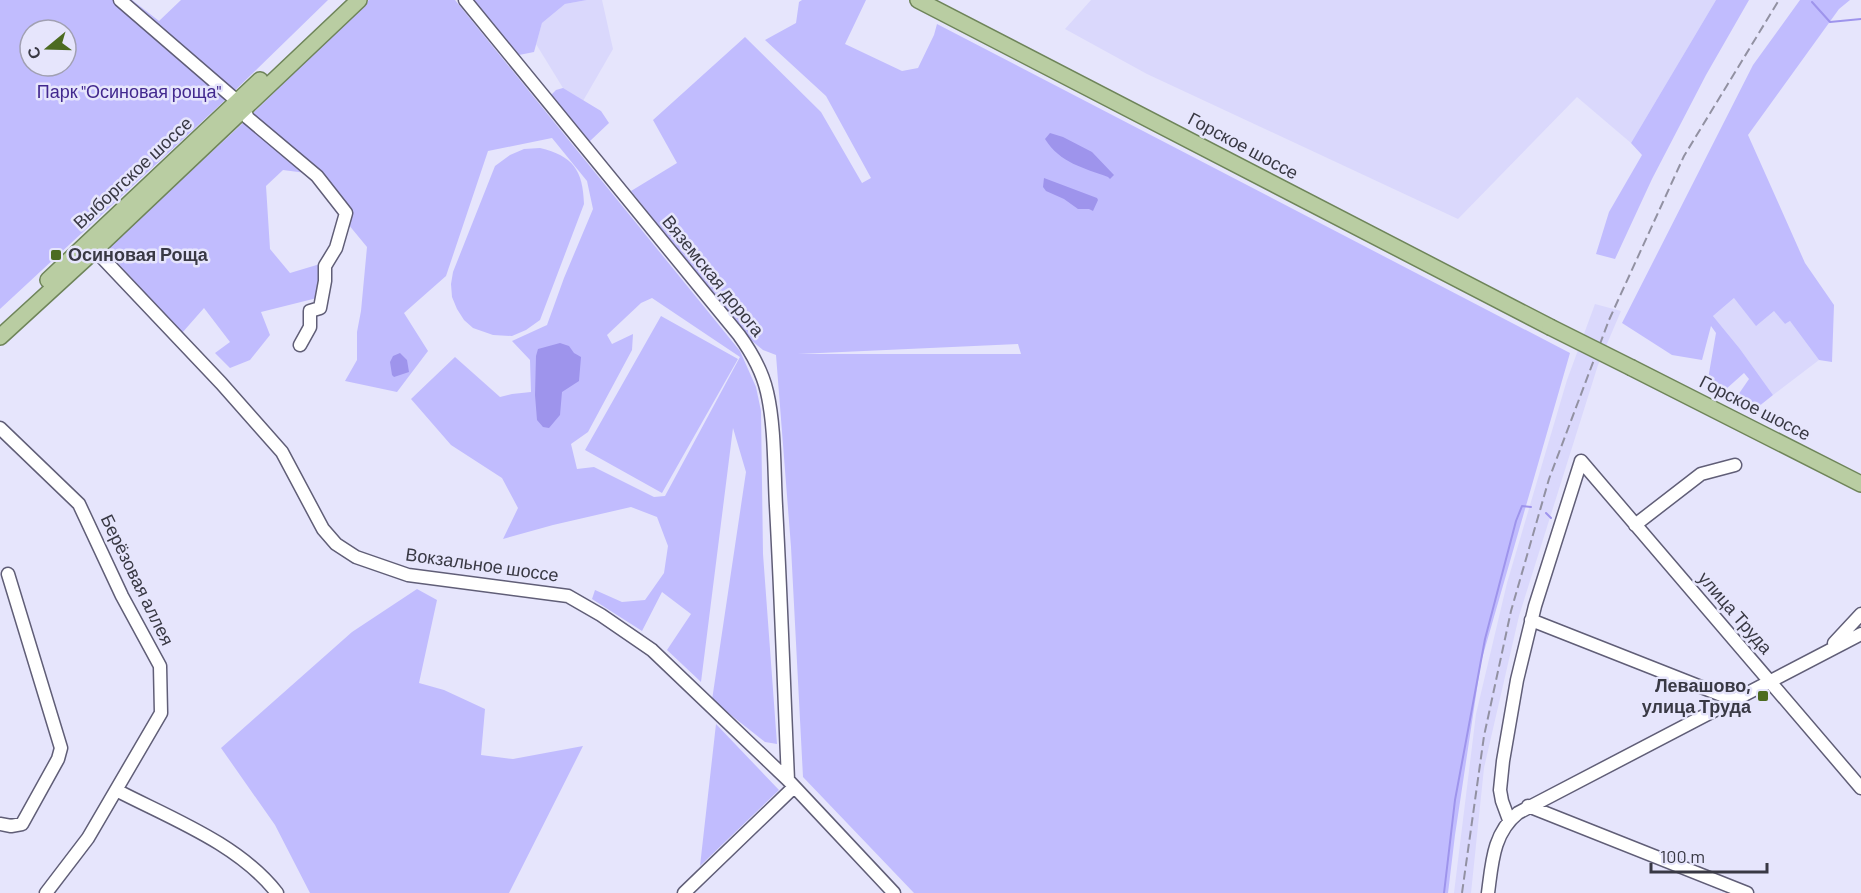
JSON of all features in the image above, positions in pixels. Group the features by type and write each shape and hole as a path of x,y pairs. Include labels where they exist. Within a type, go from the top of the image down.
{"main road":[{"name":"Выборгское шоссе","path":"0,337 95,250 345,0"},
{"name":"Выборгское шоссе","path":"0,325 358,0"},
{"name":"Горское шоссе","path":"918,0 1550,327 1861,484"}],"street":[{"path":"120,0 240,105 248,118 317,176 346,213 336,248 325,266 320,308 310,311 310,327 300,345"},
{"name":"Вяземская дорога","path":"465,0 743,341 758,365 770,409 791,783"},
{"name":"Вокзальное шоссе","path":"95,250 229,392 282,452 323,529 336,544 356,557 408,575 568,596 601,615 652,651 791,783 894,893"},
{"name":"Берёзовая аллея","path":"0,428 80,504 122,596 160,666 161,713 88,838 46,893"},
{"name":"улица Труда","path":"1531,620 1581,461 1861,788"},
{"path":"1635,525 1701,474 1735,465"},
{"path":"0,824 11,826 22,824 62,748 8,574"},
{"path":"1821,654 1848,630 1861,614"},
{"path":"1509,820 1500,790 1503,761 1517,680 1531,620 1734,700"},
{"path":"1488,893 1494,851 1500,832 1509,820 1528,806 1857,636 1861,648"},
{"path":"684,893 791,783"},
{"path":"116,790 186,825 235,854 267,880 277,893"},
{"path":"1528,806 1747,893"}],"shaded area":[{"path":"602,0 613,49 583,101 562,90 563,88 536,44 542,23 565,4"},
{"path":"1091,0 1716,0 1631,143 1577,97 1458,219 1147,74 1065,29"},
{"path":"1050,133 1092,152 1114,175 1110,179 1065,159 1045,139"},
{"path":"1044,178 1097,198 1093,211 1078,209 1064,199 1046,191 1043,187"},
{"path":"1734,298 1774,310 1785,324 1790,321 1819,360 1773,395 1713,316"},
{"path":"1595,304 1621,311 1598,365 1519,616 1484,768 1471,893 1454,893 1476,714 1507,583 1567,380"},
{"path":"560,343 569,346 581,357 579,381 562,392 560,415 549,428 543,427 537,420 536,356 538,349"},
{"path":"400,353 407,360 409,372 394,377 390,362 393,356"}],"green space":[{"name":"Парк \"Осиновая роща\"","path":"0,0 132,0 159,21 181,0 328,0 221,104 0,309"},
{"path":"369,0 455,0 740,351 756,387 761,411 763,554 777,744 765,742 712,700 746,472 733,428 701,682 667,650 691,614 662,592 642,631 592,599 595,590 622,602 645,600 664,573 668,546 657,517 631,507 503,539 518,508 502,478 451,445 411,399 455,357 500,397 531,392 530,360 512,341 547,325 593,209 587,181 552,138 488,151 446,276 404,313 428,351 397,392 345,381 357,360 357,332 367,247 306,173 283,170 266,186 270,249 290,273 320,264 317,298 261,312 270,335 250,360 230,368 215,353 230,342 204,308 182,333 106,250 244,122","holes":["652,298 740,357 665,496 654,497 594,467 577,469 571,444 588,432 632,350 633,334 612,344 607,335 641,303"]},
{"path":"473,0 587,0 565,4 542,23 534,52 519,55"},
{"path":"802,0 866,0 845,44 902,71 918,68 937,24 1570,353 1481,662 1448,893 914,893 803,777 791,547 776,355 763,350 747,337 631,191 677,163 653,120 745,37 821,112 862,183 871,178 826,96 765,40 796,23 799,2","holes":["1018,344 1021,354 798,354"]},
{"path":"1716,0 1749,0 1706,75 1652,179 1615,259 1596,254 1609,212 1642,155 1631,143"},
{"path":"1800,0 1850,0 1839,9 1748,135 1805,263 1834,305 1832,362 1819,360 1790,321 1785,324 1774,311 1756,326 1734,298 1713,316 1773,395 1758,407 1738,395 1749,379 1744,373 1725,390 1708,379 1716,333 1711,326 1702,360 1672,355 1622,323 1753,65"},
{"path":"563,88 601,111 609,123 590,141 583,139 550,96 556,90"},
{"path":"540,148 561,155 574,166 581,182 584,204 540,320 512,336 493,335 473,328 457,309 452,297 453,272 495,166 510,155 524,149"},
{"path":"661,316 738,359 662,493 585,450"},
{"path":"417,589 437,600 419,683 444,690 485,709 481,755 513,759 583,746 509,893 310,893 275,825 221,748 352,632"},
{"path":"716,724 779,790 700,866"}],"waterway":[{"path":"1812,2 1830,22 1861,19"},
{"path":"1444,893 1455,800 1485,639 1516,521 1522,506 1531,507"},
{"path":"1546,513 1551,518"}],"railway":[{"path":"1462,893 1484,736 1511,611 1549,479 1609,320 1684,156 1779,0"}],"place":[{"name":"Осиновая Роща","path":"56,255"},
{"name":"Левашово, улица Труда","path":"1763,696"}]}
